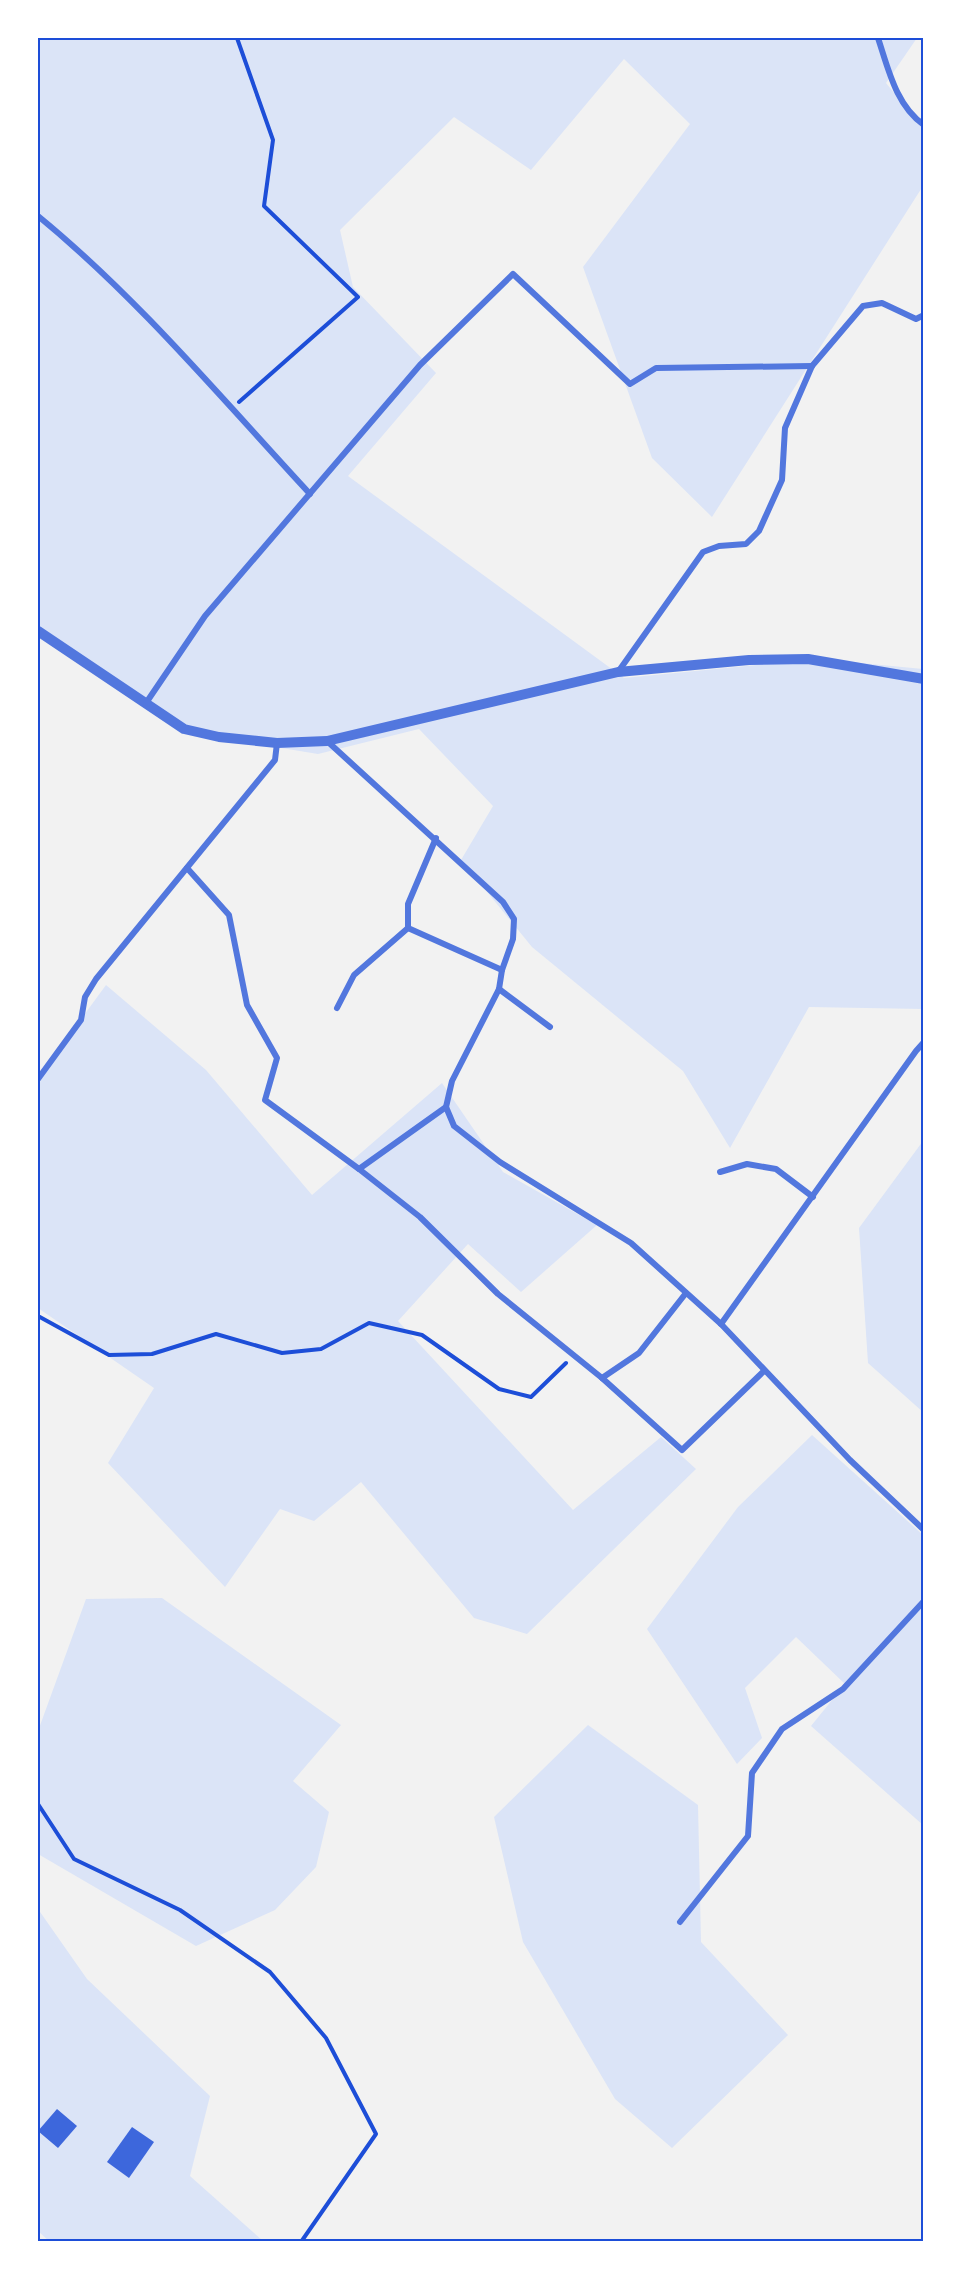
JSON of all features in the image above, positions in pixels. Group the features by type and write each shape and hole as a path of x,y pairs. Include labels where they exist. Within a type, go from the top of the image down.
{"street":[{"path":"878,38 895,89 914,119 924,125"},
{"path":"38,216 136,306 310,494"},
{"path":"147,703 205,616 420,365 513,274 630,384 656,368 812,366"},
{"path":"618,672 703,552 719,546 746,544 759,531 782,480 785,428 812,366 863,306 882,303 916,319 924,315"},
{"path":"38,631 184,729 219,737 277,743 327,741 618,672 749,660 808,659 924,679"},
{"path":"327,741 436,838 503,902 514,919 513,939 502,970 499,989 452,1081 446,1107 454,1126 500,1162 631,1243 721,1324 850,1460 924,1530"},
{"path":"38,1076 81,1020 85,997 96,980 275,760 277,743"},
{"path":"337,1008 354,975 408,928 408,904 436,838"},
{"path":"187,868 229,915 247,1005 277,1058 265,1100 420,1217 498,1294 602,1377 682,1450 764,1371"},
{"path":"408,928 502,970"},
{"path":"499,989 550,1028"},
{"path":"721,1324 924,1042"},
{"path":"359,1169 446,1107"},
{"path":"720,1172 747,1164 776,1169 813,1197"},
{"path":"602,1377 639,1353 686,1293"},
{"path":"680,1922 748,1836 752,1773 782,1729 843,1689 924,1601"}],"path":[{"path":"231,409 358,297 264,206 273,140 237,38"},
{"path":"38,1316 109,1355 152,1354 216,1334 282,1353 321,1349 369,1323 422,1335 499,1389 531,1397 574,1355"},
{"path":"38,1804 74,1859 180,1910 270,1972 326,2038 376,2134 301,2241"}],"shaded area":[{"path":"38,38 917,38 886,83 923,128 923,186 712,517 652,458 583,267 690,124 624,59 531,170 454,117 340,230 353,287 436,373 348,476 624,678 819,659 923,669 923,1009 809,1007 730,1148 683,1071 532,947 461,860 493,806 419,729 318,754 183,732 38,633"},
{"path":"106,985 206,1070 312,1195 442,1083 503,1172 597,1225 521,1292 468,1244 398,1321 573,1510 661,1437 696,1469 527,1634 474,1618 361,1482 314,1521 280,1509 225,1587 108,1463 154,1388 38,1308 38,1078"},
{"path":"923,1141 923,1412 868,1363 859,1228"},
{"path":"812,1435 923,1535 923,1825 811,1726 845,1684 796,1637 745,1688 762,1738 737,1764 647,1629 738,1507"},
{"path":"162,1598 341,1725 293,1781 329,1812 316,1867 275,1910 196,1946 38,1854 38,1731 86,1599"},
{"path":"588,1725 698,1805 701,1942 788,2035 672,2148 615,2099 523,1942 494,1817"},
{"path":"38,1909 87,1979 210,2096 190,2176 263,2241 50,2242 38,2231"}],"building":[{"path":"57,2109 77,2126 58,2148 38,2131"},
{"path":"132,2127 154,2142 129,2178 107,2162"}]}
